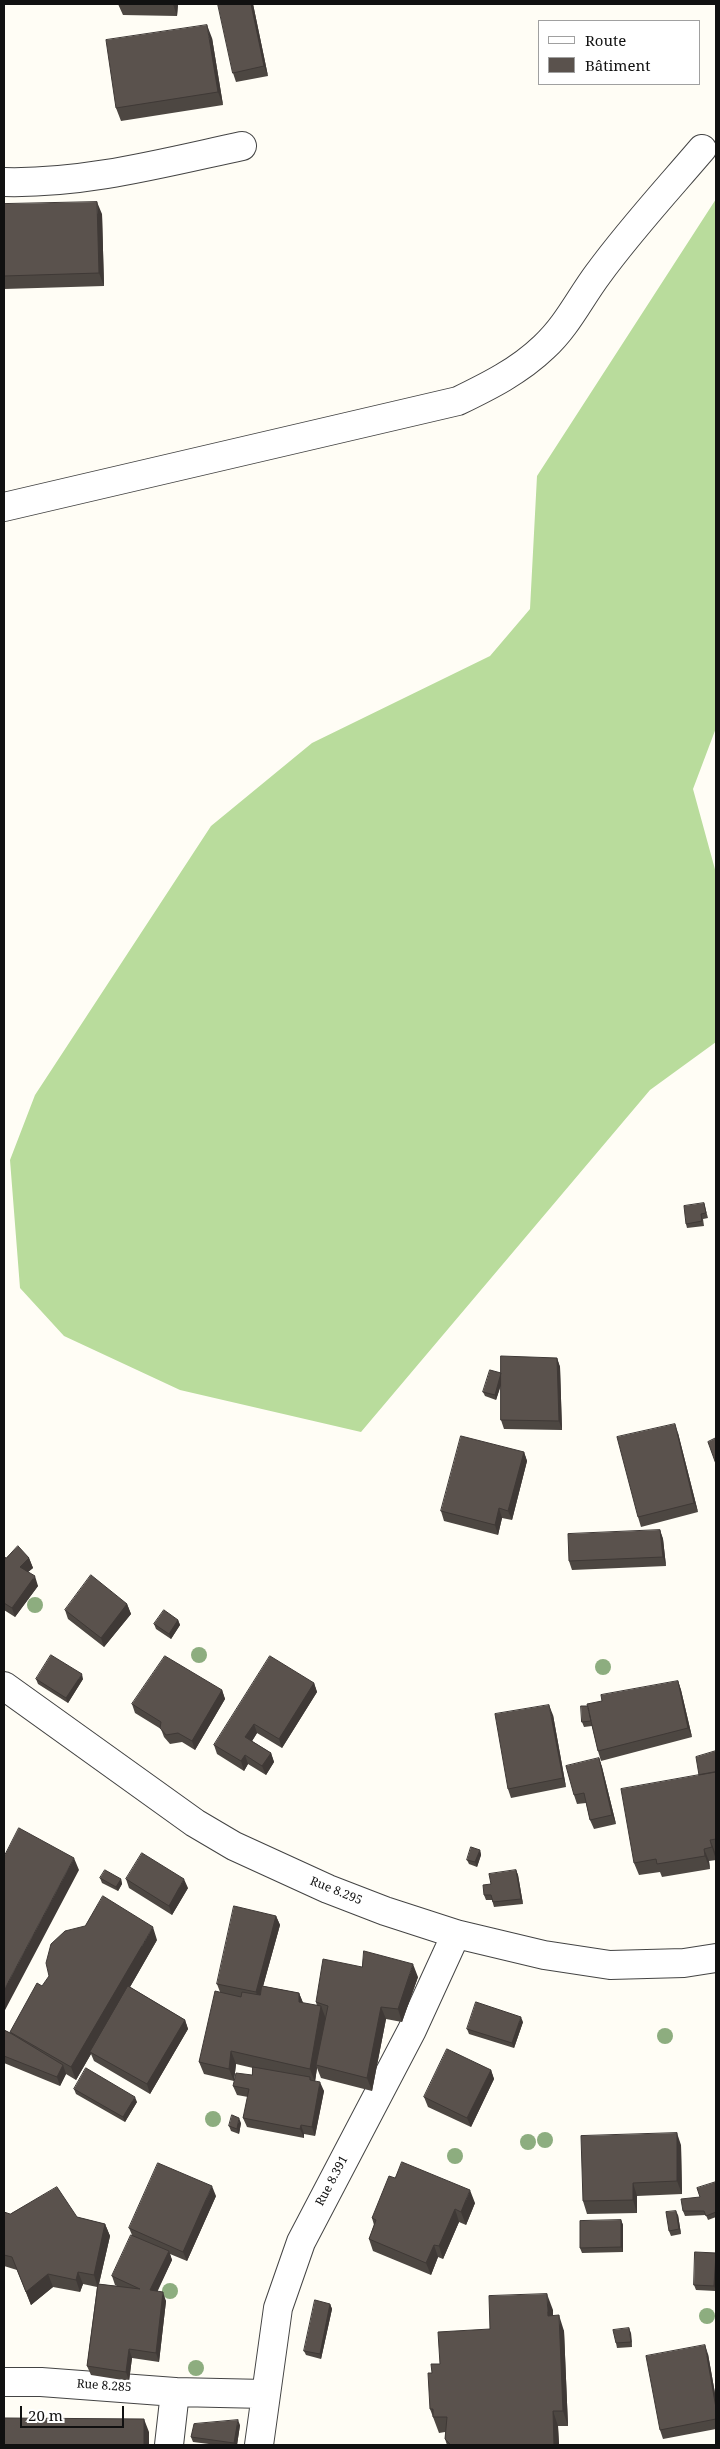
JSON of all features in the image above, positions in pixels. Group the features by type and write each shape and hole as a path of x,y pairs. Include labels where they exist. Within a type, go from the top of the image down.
{"street":[{"path":"4,182 73,180 121,173 242,146"},
{"path":"4,507 458,401 506,378 550,341 571,316 597,275 702,149"},
{"name":"Rue 8.295","path":"4,1686 195,1822 234,1846 328,1889 456,1934 544,1955 610,1964 684,1963 716,1958"},
{"name":"Rue 8.391","path":"260,2445 265,2394 278,2308 301,2242 412,2030 456,1934"},
{"name":"Rue 8.285","path":"4,2382 41,2382 175,2392 265,2394"},
{"path":"169,2445 175,2392"}],"green space":[{"path":"716,199 716,728 693,789 716,873 716,1042 650,1090 361,1432 180,1390 64,1336 20,1288 10,1160 35,1095 211,826 312,743 490,656 530,609 537,476"}],"building":[{"path":"218,4 251,4 264,66 233,73"},
{"path":"207,25 218,92 116,108 106,40"},
{"path":"97,202 99,273 4,276 4,204"},
{"path":"704,1203 706,1213 701,1214 702,1221 686,1224 684,1206"},
{"path":"501,1356 557,1358 559,1421 501,1420"},
{"path":"490,1370 501,1373 495,1395 483,1392"},
{"path":"675,1424 694,1503 638,1517 617,1437"},
{"path":"461,1436 524,1452 508,1511 499,1508 495,1525 441,1511"},
{"path":"716,1438 716,1464 708,1442"},
{"path":"660,1530 663,1557 569,1561 568,1534"},
{"path":"18,1546 29,1558 20,1567 35,1576 12,1608 4,1603 4,1557 6,1558"},
{"path":"91,1575 127,1604 101,1638 65,1610"},
{"path":"164,1610 178,1620 169,1634 154,1624"},
{"path":"51,1655 82,1674 66,1698 36,1679"},
{"path":"165,1656 222,1690 192,1741 178,1733 166,1735 160,1728 161,1722 132,1704"},
{"path":"270,1656 314,1683 279,1739 254,1724 245,1737 271,1753 262,1766 245,1755 241,1761 214,1745"},
{"path":"678,1681 688,1728 598,1751 587,1704 602,1701 601,1695"},
{"path":"549,1705 563,1778 508,1789 495,1714"},
{"path":"581,1706 588,1706 591,1721 582,1722"},
{"path":"716,1751 716,1772 699,1775 696,1757"},
{"path":"599,1758 612,1815 590,1820 584,1793 574,1795 566,1766"},
{"path":"716,1772 716,1839 710,1840 712,1847 704,1849 705,1856 657,1864 656,1859 634,1863 621,1789"},
{"path":"19,1828 74,1858 4,1990 4,1857"},
{"path":"471,1847 480,1850 475,1862 467,1860"},
{"path":"142,1853 184,1879 169,1906 126,1879"},
{"path":"105,1870 121,1879 116,1887 100,1878"},
{"path":"516,1870 521,1899 493,1902 491,1895 484,1895 483,1885 491,1884 489,1874"},
{"path":"103,1896 153,1927 71,2067 10,2032 37,1983 42,1986 49,1976 46,1963 51,1944 65,1931 85,1926"},
{"path":"234,1906 276,1916 256,1992 217,1984"},
{"path":"364,1951 413,1964 398,2009 381,2007 367,2078 316,2065 328,2006 316,2002 323,1959 362,1967"},
{"path":"128,1986 185,2020 147,2084 90,2052"},
{"path":"262,1986 299,1993 299,2002 321,2006 310,2069 231,2051 229,2069 199,2062 215,1991 241,1997 242,1992 260,1995"},
{"path":"476,2002 521,2017 512,2043 467,2029"},
{"path":"4,2030 63,2065 57,2077 4,2056"},
{"path":"447,2049 491,2070 467,2118 424,2097"},
{"path":"253,2067 310,2077 310,2080 320,2082 312,2127 301,2125 300,2129 243,2118 249,2089 233,2086 236,2073 252,2075"},
{"path":"86,2068 135,2097 123,2117 74,2089"},
{"path":"232,2115 239,2118 237,2129 229,2126"},
{"path":"677,2133 677,2181 633,2183 633,2200 583,2201 581,2136"},
{"path":"402,2162 470,2190 461,2212 455,2209 439,2246 434,2245 426,2263 369,2239 376,2220 372,2218 389,2176 395,2178"},
{"path":"158,2163 212,2186 183,2252 129,2228"},
{"path":"716,2182 716,2212 706,2216 704,2211 683,2211 681,2199 700,2197 697,2188"},
{"path":"57,2187 77,2217 105,2224 94,2275 78,2272 76,2280 48,2274 26,2292 12,2257 4,2255 4,2212 10,2214"},
{"path":"676,2211 679,2229 669,2231 666,2212"},
{"path":"621,2220 621,2247 580,2248 580,2221"},
{"path":"131,2235 169,2251 150,2290 163,2292 156,2353 129,2349 126,2372 87,2366 98,2284 140,2289 112,2276"},
{"path":"695,2252 716,2253 714,2286 694,2285"},
{"path":"547,2294 548,2316 559,2315 563,2411 553,2411 554,2445 451,2445 445,2439 447,2417 433,2417 433,2409 430,2409 428,2373 432,2373 431,2364 440,2364 438,2332 490,2329 489,2296"},
{"path":"315,2300 330,2304 320,2354 304,2351"},
{"path":"629,2328 631,2342 616,2343 613,2330"},
{"path":"705,2345 716,2408 716,2419 660,2430 646,2356"},
{"path":"4,2418 144,2419 144,2445 4,2445"},
{"path":"238,2420 234,2443 191,2437 194,2424"}]}
